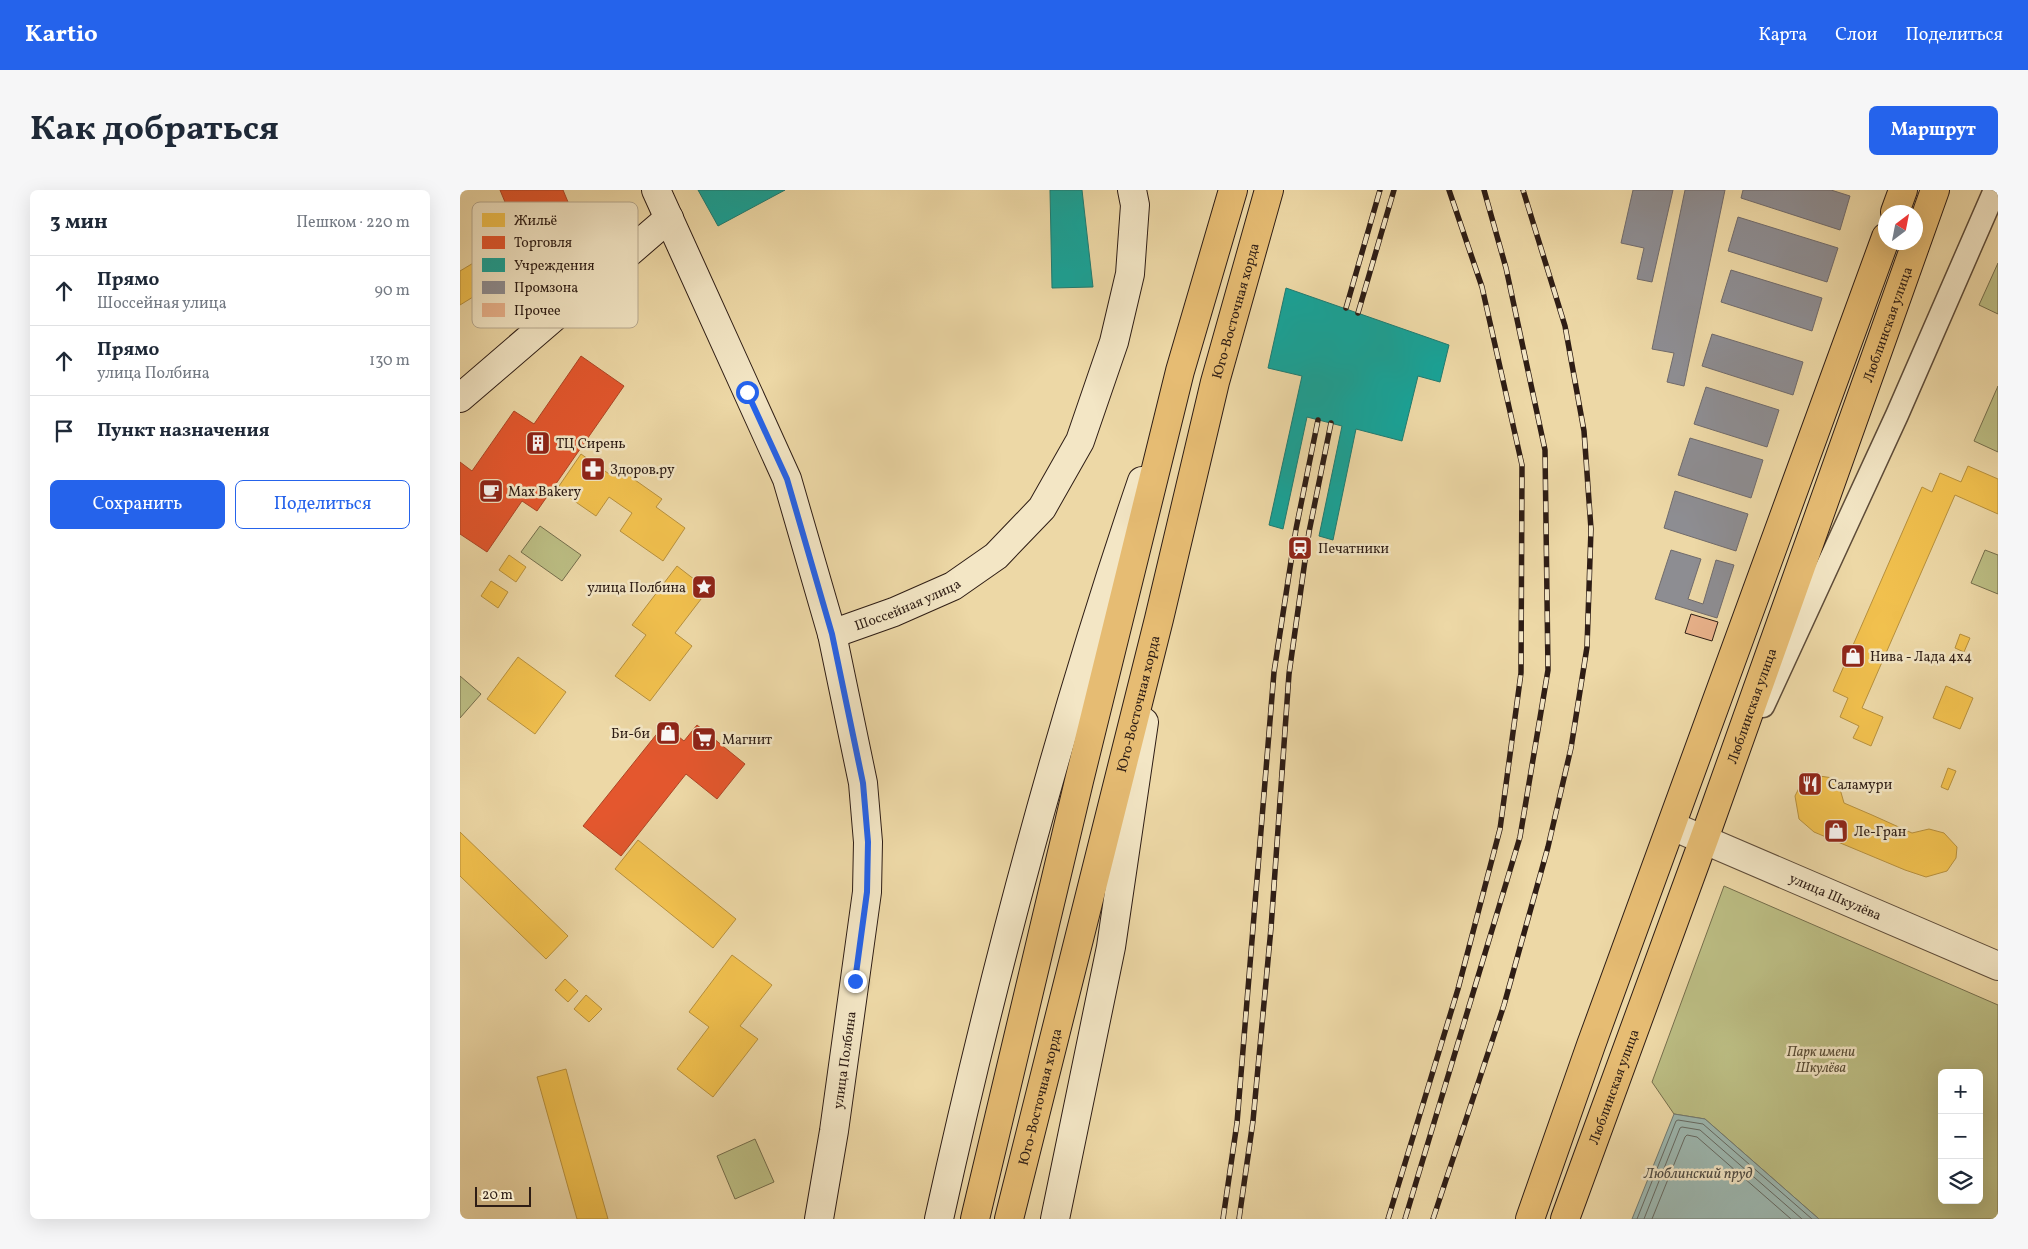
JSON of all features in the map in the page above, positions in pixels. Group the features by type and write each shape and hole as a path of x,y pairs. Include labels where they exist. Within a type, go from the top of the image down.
{"main road":[{"path":"656,190 787,479 832,634"},
{"name":"Шоссейная улица","path":"832,634 894,612 953,586 996,556 1042,508 1080,441 1114,342 1130,274 1134,205 1132,190"},
{"path":"975,1219 1081,772 1180,371 1233,190"},
{"name":"Юго-Восточная хорда","path":"1010,1219 1159,619 1215,382 1269,190"},
{"path":"1897,205 1903,190"},
{"name":"Люблинская улица","path":"1565,1219 1704,839 1935,190"},
{"path":"638,245 669,218"},
{"path":"1530,1219 1591,1045 1881,250"},
{"path":"460,398 541,328"},
{"path":"939,1219 1025,863 1112,568 1180,371"},
{"path":"1056,1219 1111,947 1159,619"},
{"name":"улица Полбина","path":"819,1219 834,1130 864,921 868,872 868,827 863,783 832,634"},
{"name":"улица Шкулёва","path":"1672,826 1998,966"}],"street":[{"path":"1721,789 1753,728 1897,415 1995,190"}],"green space":[{"path":"1998,263 1998,314 1979,305"},
{"path":"1998,386 1998,452 1974,441"},
{"path":"540,526 581,555 562,581 521,552"},
{"path":"1985,550 1998,555 1998,594 1971,583"},
{"path":"460,676 481,694 460,718"},
{"name":"Парк имени Шкулёва","path":"1724,886 1998,1005 1998,1219 1819,1219 1705,1119 1674,1114 1652,1082"},
{"path":"755,1139 774,1182 735,1199 717,1156"}],"water":[{"name":"Люблинский пруд","path":"1674,1114 1705,1119 1819,1219 1632,1219"}],"building: Жильё":[{"path":"472,264 472,298 460,305 460,271"},
{"path":"581,454 612,476 618,468 662,499 656,507 685,528 663,561 620,531 632,513 609,497 596,516 557,489"},
{"path":"1968,466 1998,479 1998,514 1955,495 1862,708 1883,717 1871,746 1853,738 1859,726 1840,717 1848,698 1833,691 1922,487 1932,492 1940,473 1961,482"},
{"path":"509,555 526,567 516,582 499,570"},
{"path":"677,566 708,590 675,633 692,646 650,701 615,676 646,635 632,625"},
{"path":"491,581 508,592 498,608 481,596"},
{"path":"1960,634 1970,638 1964,652 1955,648"},
{"path":"518,657 566,692 535,734 487,699"},
{"path":"1946,686 1973,698 1960,729 1933,718"},
{"path":"1948,768 1956,771 1948,790 1941,787"},
{"path":"1806,774 1833,778 1840,789 1844,803 1912,833 1929,829 1944,833 1957,847 1956,858 1947,871 1926,877 1814,832 1799,819 1795,796"},
{"path":"460,832 568,936 546,959 460,876"},
{"path":"638,840 736,919 713,948 615,869"},
{"path":"732,955 772,985 740,1026 758,1039 713,1097 677,1069 709,1027 689,1012"},
{"path":"565,979 578,991 568,1002 555,990"},
{"path":"586,995 602,1009 589,1022 574,1009"},
{"path":"566,1069 608,1219 577,1219 537,1077"}],"building: Торговля":[{"path":"500,190 563,190 568,202 505,202"},
{"name":"ТЦ Сирень","path":"581,356 624,386 537,511 522,501 487,552 460,534 460,462 472,471 514,411 534,424"},
{"path":"664,725 684,741 697,725 745,764 717,799 686,774 621,856 583,826"}],"building: Учреждения":[{"path":"698,190 785,190 718,226"},
{"path":"1050,190 1082,190 1093,287 1052,288"},
{"path":"1286,288 1449,345 1440,382 1418,376 1402,441 1356,429 1333,540 1319,536 1342,426 1307,417 1283,529 1269,525 1302,376 1268,368"}],"building: Промзона":[{"path":"1633,190 1673,190 1652,282 1637,279 1644,248 1621,243"},
{"path":"1685,190 1725,190 1684,386 1667,382 1674,353 1652,349"},
{"path":"1743,190 1831,190 1850,196 1840,230 1741,198"},
{"path":"1738,217 1838,248 1827,282 1728,251"},
{"path":"1731,270 1822,298 1812,331 1721,302"},
{"path":"1712,334 1803,362 1793,395 1702,366"},
{"path":"1706,387 1779,410 1767,447 1694,424"},
{"path":"1690,438 1763,460 1751,498 1678,475"},
{"path":"1675,491 1748,514 1736,551 1664,528"},
{"path":"1671,550 1701,559 1688,599 1703,604 1716,560 1734,565 1717,618 1655,599"}],"building: Прочее":[{"path":"1691,614 1718,622 1712,641 1685,633"}],"railway":[{"path":"1346,308 1380,190"},
{"path":"1358,313 1394,190"},
{"path":"1388,1219 1458,989 1500,829 1521,673 1522,465 1482,287 1449,190"},
{"path":"1405,1219 1520,837 1548,670 1545,450 1506,268 1484,190"},
{"path":"1433,1219 1504,1005 1548,847 1571,748 1587,647 1591,529 1584,431 1565,326 1523,190"},
{"path":"1223,1219 1237,1123 1274,672 1296,529 1318,420"},
{"path":"1239,1219 1253,1121 1271,928 1289,674 1309,532 1331,423"}],"place":[{"name":"ТЦ Сирень","path":"538,443"},
{"name":"Здоров.ру","path":"593,469"},
{"name":"Max Bakery","path":"491,491"},
{"name":"Печатники","path":"1300,548"},
{"name":"улица Полбина","path":"704,587"},
{"name":"Нива - Лада 4х4","path":"1853,656"},
{"name":"Би-би","path":"668,733"},
{"name":"Магнит","path":"704,739"},
{"name":"Саламури","path":"1810,784"},
{"name":"Ле-Гран","path":"1836,831"}],"route":[{"path":"747,392 787,479 832,634 863,783 868,827 867,892 855,981"}]}
